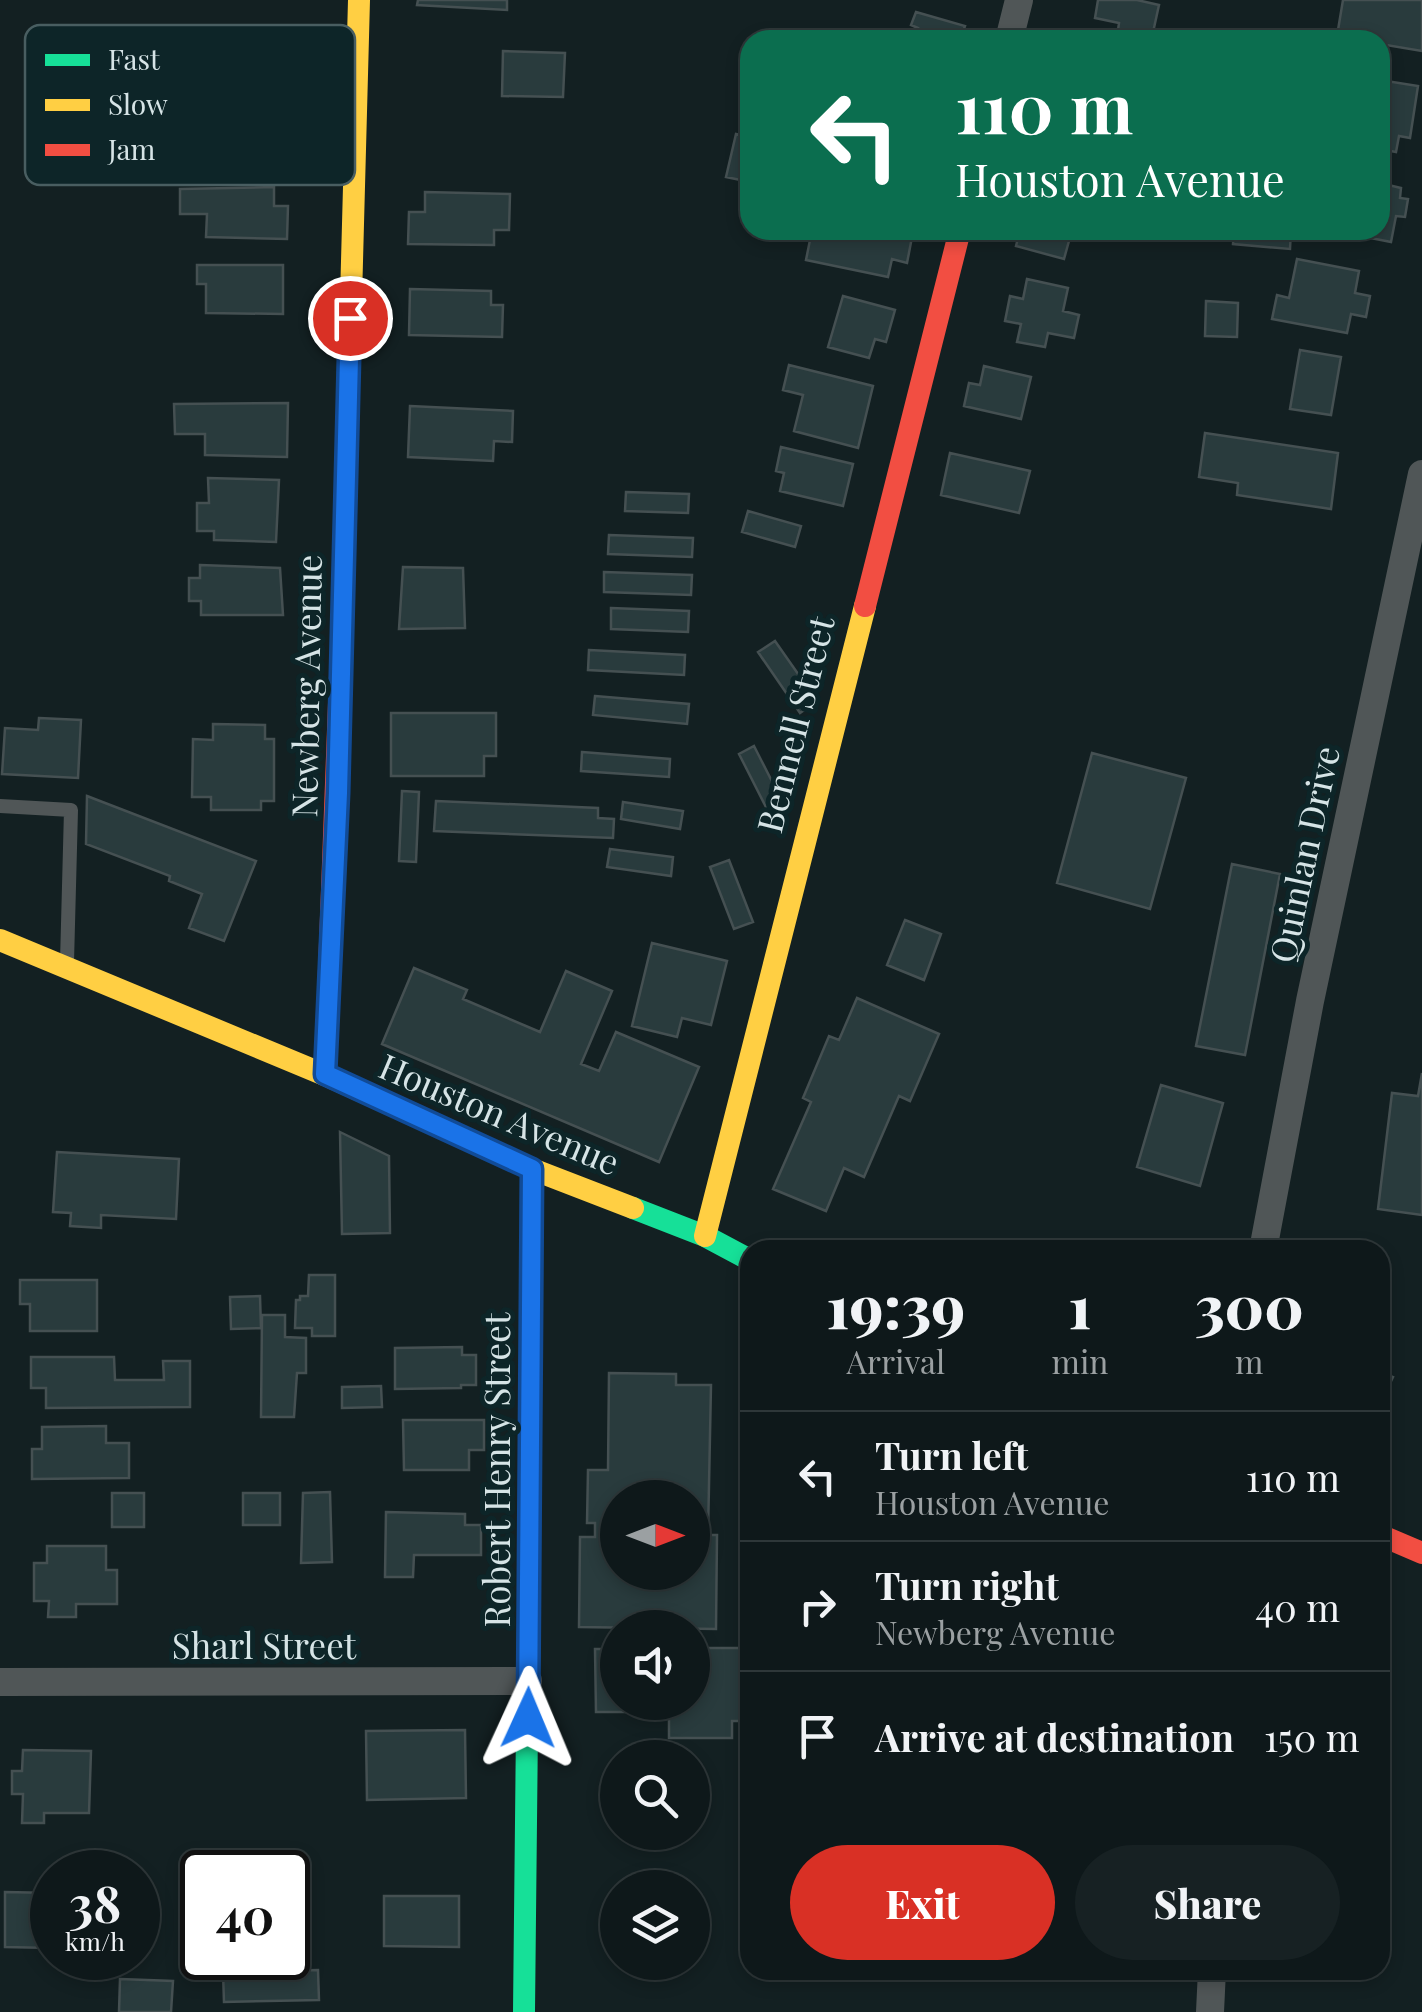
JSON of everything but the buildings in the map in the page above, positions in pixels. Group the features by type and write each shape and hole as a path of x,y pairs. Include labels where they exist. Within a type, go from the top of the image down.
{"street":[{"name":"Newberg Avenue","path":"355,151 359,0"},
{"path":"1012,30 1020,0"},
{"name":"Newberg Avenue","path":"325,1074 338,793 354,185"},
{"name":"Bennell Street","path":"705,1236 957,240"},
{"name":"Quinlan Drive","path":"1265,1240 1310,1000 1422,474"},
{"name":"Houston Avenue","path":"0,940 325,1074 532,1169 705,1236 740,1255"},
{"name":"Robert Henry Street","path":"524,2012 532,1169"},
{"path":"1390,1539 1422,1553"},
{"name":"Sharl Street","path":"0,1682 528,1681"},
{"path":"1210,2012 1212,1980"}],"lane":[{"path":"0,806 72,810 66,967"}],"traffic: fast":[{"path":"633,1208 705,1236 740,1255"},
{"path":"524,2012 529,1536"}],"traffic: slow":[{"path":"355,149 359,0"},
{"path":"343,597 354,185"},
{"path":"705,1236 865,606"},
{"path":"0,940 325,1075 532,1169 633,1208"},
{"path":"529,1536 532,1169"}],"traffic: jam":[{"path":"865,606 957,240"},
{"path":"325,1075 343,597"},
{"path":"1390,1539 1422,1553"}],"route":[{"path":"350,318 338,793 325,1074 532,1169 528,1718"}]}
